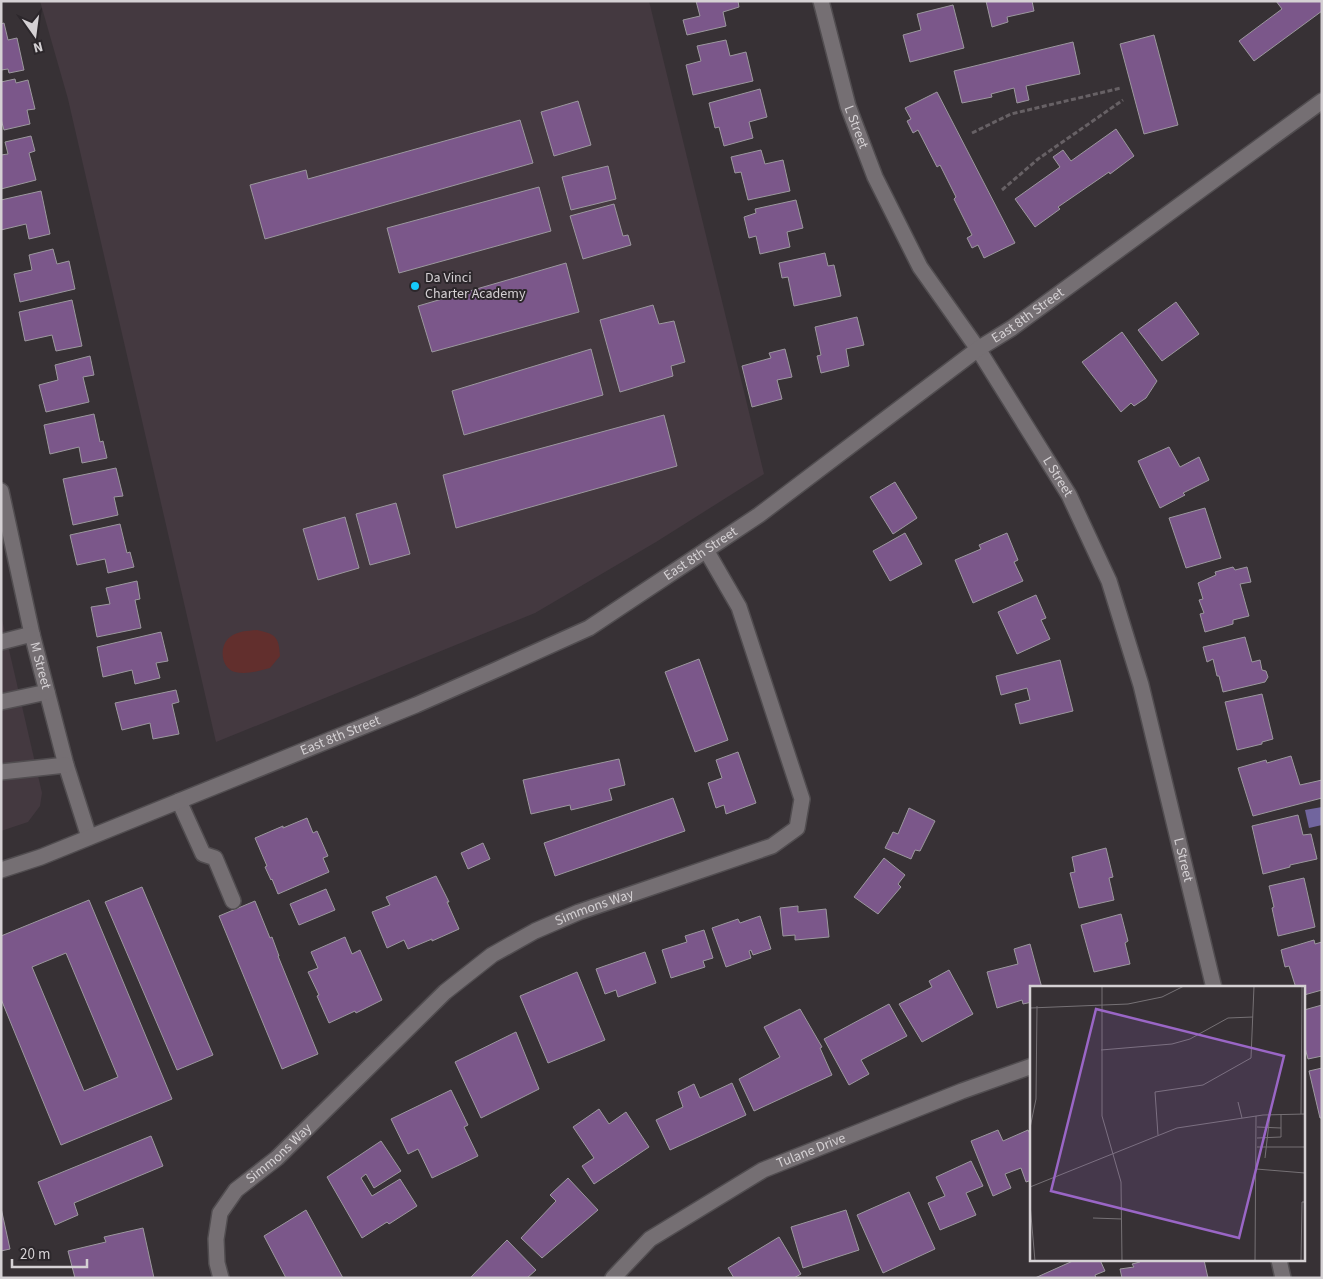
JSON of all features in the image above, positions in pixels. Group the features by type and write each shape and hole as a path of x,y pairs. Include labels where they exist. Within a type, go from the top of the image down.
{"street":[{"name":"L Street","path":"821,1 848,106 875,177 920,267 978,348 1069,495 1108,581 1141,685 1214,986"},
{"name":"East 8th Street","path":"1,870 41,857 425,701 589,628 759,515 978,348 1012,328 1322,101"},
{"name":"M Street","path":"1,490 32,634 66,765 89,837"},
{"name":"Simmons Way","path":"221,1278 217,1263 216,1239 220,1213 236,1190 277,1158 446,992 492,955 535,931 579,912 772,846 797,828 802,799 739,607 706,550"},
{"path":"1,642 32,634"},
{"path":"1,702 47,692"},
{"path":"1,772 66,765"},
{"path":"178,801 203,854 215,858 233,901"},
{"name":"Tulane Drive","path":"613,1278 650,1239 763,1170 962,1091 1030,1067"},
{"path":"1279,1262 1283,1278"}],"path":[{"path":"972,133 1011,114 1121,88"},
{"path":"1002,190 1038,159 1123,100"}],"shaded area":[{"name":"Da Vinci Charter Academy","path":"40,1 649,1 764,474 656,542 535,613 216,742 68,99"},
{"path":"1,615 42,793 40,806 28,822 1,831"},
{"path":"257,630 275,637 279,644 280,656 270,668 244,673 230,670 226,666 223,656 226,641 236,634"},
{"path":"1322,807 1322,825 1309,828 1305,810"}],"building":[{"path":"696,1 738,1 739,7 723,12 726,26 687,35 683,20 700,16"},
{"path":"986,1 1032,1 1034,11 1007,17 1008,22 992,27"},
{"path":"1276,1 1322,1 1322,11 1254,61 1239,41 1282,9"},
{"path":"953,5 964,48 910,62 903,35 921,30 917,14"},
{"path":"4,23 8,40 17,38 24,70 9,73 8,69 1,70 1,24"},
{"path":"1154,35 1178,125 1144,134 1120,44"},
{"path":"726,40 730,56 746,52 753,81 693,95 686,65 701,61 697,46"},
{"path":"1073,42 1080,74 1026,86 1029,100 1017,103 1014,88 991,94 992,97 962,103 954,71"},
{"path":"15,79 16,83 28,80 35,109 27,110 30,124 4,130 1,119 1,82"},
{"path":"760,89 767,117 749,122 753,138 724,146 719,127 715,128 709,103"},
{"path":"937,92 1015,243 984,258 978,245 972,248 967,238 972,235 940,165 937,167 918,130 913,133 907,121 911,119 905,108"},
{"path":"578,101 591,145 554,156 541,112"},
{"path":"520,120 533,163 265,239 250,185 306,170 308,179"},
{"path":"1116,129 1134,156 1110,174 1109,172 1058,207 1060,209 1035,227 1015,199 1060,167 1053,157 1063,150 1071,161"},
{"path":"31,136 35,151 29,153 36,180 1,189 1,155 8,154 5,142"},
{"path":"761,150 765,164 783,160 790,191 748,200 741,172 735,173 731,157"},
{"path":"608,166 616,199 571,210 562,177"},
{"path":"539,187 551,231 399,273 387,228"},
{"path":"41,191 50,234 29,239 26,224 1,230 1,200"},
{"path":"796,200 803,228 787,232 790,247 760,254 756,236 749,238 744,217 756,213 755,209"},
{"path":"614,204 623,236 628,235 631,245 583,259 570,216"},
{"path":"53,249 57,264 69,261 75,289 20,302 14,274 32,270 29,255"},
{"path":"825,253 828,266 834,265 841,296 794,306 788,277 782,278 779,263"},
{"path":"566,263 579,312 432,352 418,306"},
{"path":"72,300 82,346 56,351 52,335 25,341 19,312"},
{"path":"1176,302 1199,334 1162,361 1138,330"},
{"path":"653,305 659,324 674,321 685,362 671,366 673,376 620,392 600,320"},
{"path":"857,317 864,345 846,349 849,366 821,373 817,356 821,355 815,327"},
{"path":"1122,332 1157,381 1146,398 1134,406 1131,403 1121,412 1082,362"},
{"path":"591,349 603,395 464,435 452,391"},
{"path":"785,349 792,377 777,380 782,399 752,407 742,366 771,358 769,353"},
{"path":"90,356 94,375 83,377 89,402 46,412 39,385 58,380 55,365"},
{"path":"94,414 100,442 103,441 107,458 82,463 79,447 50,454 44,425"},
{"path":"664,415 677,466 456,528 443,475"},
{"path":"1169,447 1180,467 1199,457 1209,480 1183,493 1185,495 1160,508 1138,461"},
{"path":"116,468 123,496 114,497 118,515 73,525 63,479"},
{"path":"895,482 917,518 893,534 870,497"},
{"path":"396,503 410,554 370,565 356,514"},
{"path":"1205,508 1221,558 1186,568 1169,518"},
{"path":"345,517 359,568 318,580 303,529"},
{"path":"120,524 127,553 130,552 134,567 108,573 105,559 77,565 70,535"},
{"path":"905,533 922,564 890,581 873,551"},
{"path":"1007,533 1018,560 1014,562 1023,581 973,603 955,560 981,549 979,545"},
{"path":"1233,567 1235,570 1247,567 1251,582 1240,584 1249,616 1233,620 1233,624 1205,632 1200,614 1204,613 1199,600 1203,599 1198,583 1216,575 1215,572"},
{"path":"137,581 140,599 135,600 141,628 97,637 91,607 110,604 106,588"},
{"path":"1036,595 1046,618 1041,620 1050,639 1017,654 998,612"},
{"path":"161,632 168,661 156,663 160,678 135,684 132,670 103,677 97,647"},
{"path":"1245,637 1252,662 1260,660 1262,670 1266,671 1268,677 1265,682 1223,692 1213,659 1207,662 1203,647"},
{"path":"699,659 728,740 695,752 665,672"},
{"path":"1060,660 1073,711 1020,724 1015,704 1030,700 1027,688 1001,695 996,676"},
{"path":"176,690 179,702 172,704 179,734 153,739 150,723 122,730 115,703"},
{"path":"1262,694 1273,739 1262,742 1262,744 1237,750 1225,702"},
{"path":"738,752 756,803 726,814 724,805 716,808 708,783 722,778 716,760"},
{"path":"1291,756 1300,785 1322,780 1322,798 1253,816 1238,768 1266,760 1267,763"},
{"path":"619,759 625,785 609,789 612,800 571,810 570,805 531,814 523,780"},
{"path":"673,798 685,831 555,876 544,843"},
{"path":"909,808 935,821 920,851 915,850 911,859 885,848 893,832 898,834"},
{"path":"1298,815 1303,835 1311,834 1317,859 1263,874 1252,826"},
{"path":"307,818 313,833 317,831 328,856 323,858 329,872 278,894 265,867 267,866 255,838"},
{"path":"483,843 490,859 468,869 461,853"},
{"path":"1106,848 1113,877 1109,878 1114,900 1079,908 1070,873 1075,872 1072,857"},
{"path":"884,858 905,875 898,884 901,887 878,914 854,897"},
{"path":"436,876 449,902 447,902 459,929 408,949 404,940 387,948 372,912 390,905 386,897"},
{"path":"1304,878 1315,927 1278,936 1269,886"},
{"path":"142,887 213,1055 177,1070 105,902"},
{"path":"326,889 335,910 299,925 290,904"},
{"path":"89,900 172,1099 61,1145 1,999 1,936","holes":["66,953 118,1077 84,1091 32,967"]},
{"path":"255,901 270,938 272,937 318,1054 282,1069 219,916"},
{"path":"798,906 798,912 826,909 829,937 795,940 795,935 783,936 780,908"},
{"path":"1121,914 1128,941 1125,943 1130,964 1094,972 1081,925"},
{"path":"760,916 771,949 753,955 751,950 749,951 751,958 726,967 712,928 738,919 740,923"},
{"path":"704,930 713,958 703,961 705,967 671,978 662,950 687,942 685,936"},
{"path":"345,937 352,954 360,950 382,1000 356,1013 355,1011 329,1023 308,972 318,968 311,952"},
{"path":"1314,940 1315,944 1322,942 1322,990 1306,994 1306,986 1295,986 1289,966 1285,967 1281,950"},
{"path":"1030,944 1041,986 1030,986 1030,1002 1023,1004 1022,1000 997,1008 987,972 1018,964 1014,949"},
{"path":"645,952 656,983 618,997 616,990 605,994 596,969"},
{"path":"949,970 973,1014 922,1042 899,1004 932,987 929,981"},
{"path":"577,972 605,1040 548,1063 520,996"},
{"path":"889,1004 907,1036 861,1060 869,1074 849,1085 824,1039"},
{"path":"1322,1005 1322,1056 1308,1059 1306,1052 1306,1009"},
{"path":"800,1009 822,1047 820,1048 832,1075 754,1111 739,1079 780,1057 764,1027"},
{"path":"516,1032 539,1089 481,1118 455,1062"},
{"path":"1322,1068 1322,1118 1320,1118 1309,1071"},
{"path":"732,1083 746,1115 670,1150 656,1120 683,1107 678,1092 694,1084 700,1098"},
{"path":"451,1090 468,1125 464,1127 478,1156 432,1178 418,1149 408,1154 391,1119"},
{"path":"599,1109 609,1124 626,1112 649,1147 594,1184 582,1166 594,1158 573,1127"},
{"path":"998,1130 1003,1141 1028,1130 1030,1134 1030,1181 1026,1182 1021,1168 1005,1174 1011,1188 993,1196 971,1141"},
{"path":"151,1136 163,1166 74,1203 78,1215 55,1225 38,1182"},
{"path":"381,1141 401,1171 374,1188 366,1174 361,1178 372,1196 400,1179 417,1206 362,1238 327,1177"},
{"path":"971,1161 983,1186 966,1193 976,1215 940,1230 928,1203 945,1196 936,1177"},
{"path":"568,1178 598,1210 542,1258 521,1238 556,1201 550,1195"},
{"path":"909,1192 935,1249 883,1273 857,1215"},
{"path":"1,1208 10,1249 1,1251"},
{"path":"306,1210 343,1278 286,1278 264,1236"},
{"path":"846,1210 859,1250 803,1268 791,1227"},
{"path":"143,1228 154,1278 75,1278 68,1251 106,1242 104,1237"},
{"path":"779,1237 801,1274 794,1278 734,1278 728,1268"},
{"path":"507,1240 536,1270 527,1278 470,1278"},
{"path":"1071,1262 1101,1262 1105,1271 1095,1275 1096,1278 1035,1278"},
{"path":"1140,1262 1204,1262 1208,1278 1122,1278 1120,1269 1134,1267 1132,1264"}],"place":[{"name":"Da Vinci Charter Academy","path":"415,286"}]}
